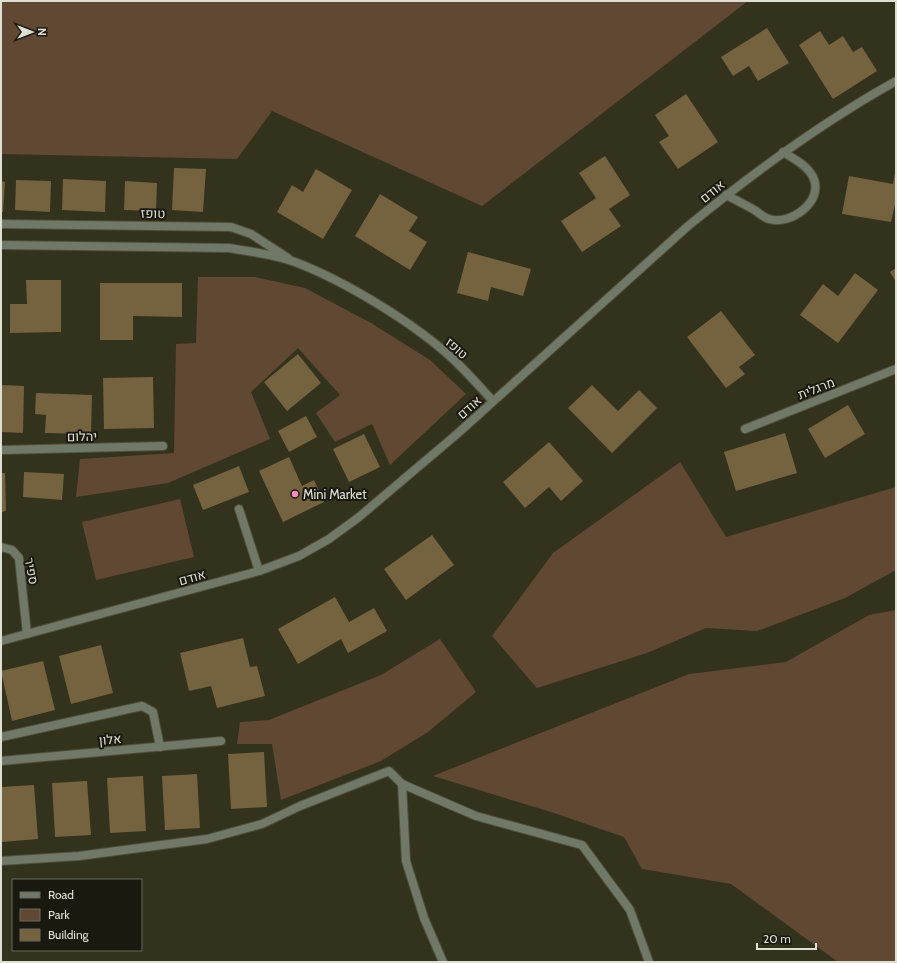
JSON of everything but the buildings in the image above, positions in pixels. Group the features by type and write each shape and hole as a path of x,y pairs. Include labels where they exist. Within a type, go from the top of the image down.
{"street":[{"name":"אודם","path":"1,641 259,571 299,556 329,539 359,517 410,475 688,226 726,195 783,152 849,107 896,81"},
{"path":"726,195 769,220 788,220 799,214 811,202 815,193 814,178 802,163 783,152"},
{"name":"טופז","path":"1,224 231,228 251,234 295,262 365,298 429,339 454,360 493,401"},
{"name":"טופז","path":"1,245 229,248 263,253 295,262"},
{"name":"מרגלית","path":"745,429 896,369"},
{"name":"יהלום","path":"1,450 163,446"},
{"path":"239,509 259,571"},
{"name":"ספיר","path":"1,547 12,550 19,558 27,634"},
{"path":"1,737 142,706 153,712 160,747"},
{"name":"אלון","path":"1,761 221,741"},
{"path":"1,861 79,856 207,839 262,824 300,806 389,771 402,784 476,816 582,846 630,910 649,962"},
{"path":"402,784 406,862 424,918 443,962"}],"green space":[{"path":"1,1 748,1 482,206 272,111 237,159 1,154"},
{"path":"198,277 255,277 305,288 371,323 430,360 466,394 390,465 372,424 335,442 316,413 340,395 298,348 251,392 270,439 168,483 76,497 80,459 174,453 176,344 196,343"},
{"path":"680,462 726,537 896,487 896,570 845,598 757,631 706,628 647,653 537,688 492,636 553,553"},
{"path":"180,499 194,557 96,580 82,522"},
{"path":"896,610 896,962 838,962 731,884 642,869 624,837 551,812 433,776 689,674 786,662 869,615"},
{"path":"440,639 476,692 428,732 381,761 281,800 272,744 237,744 240,722 269,720 381,675"}],"place":[{"name":"Mini Market","path":"295,494"}]}
